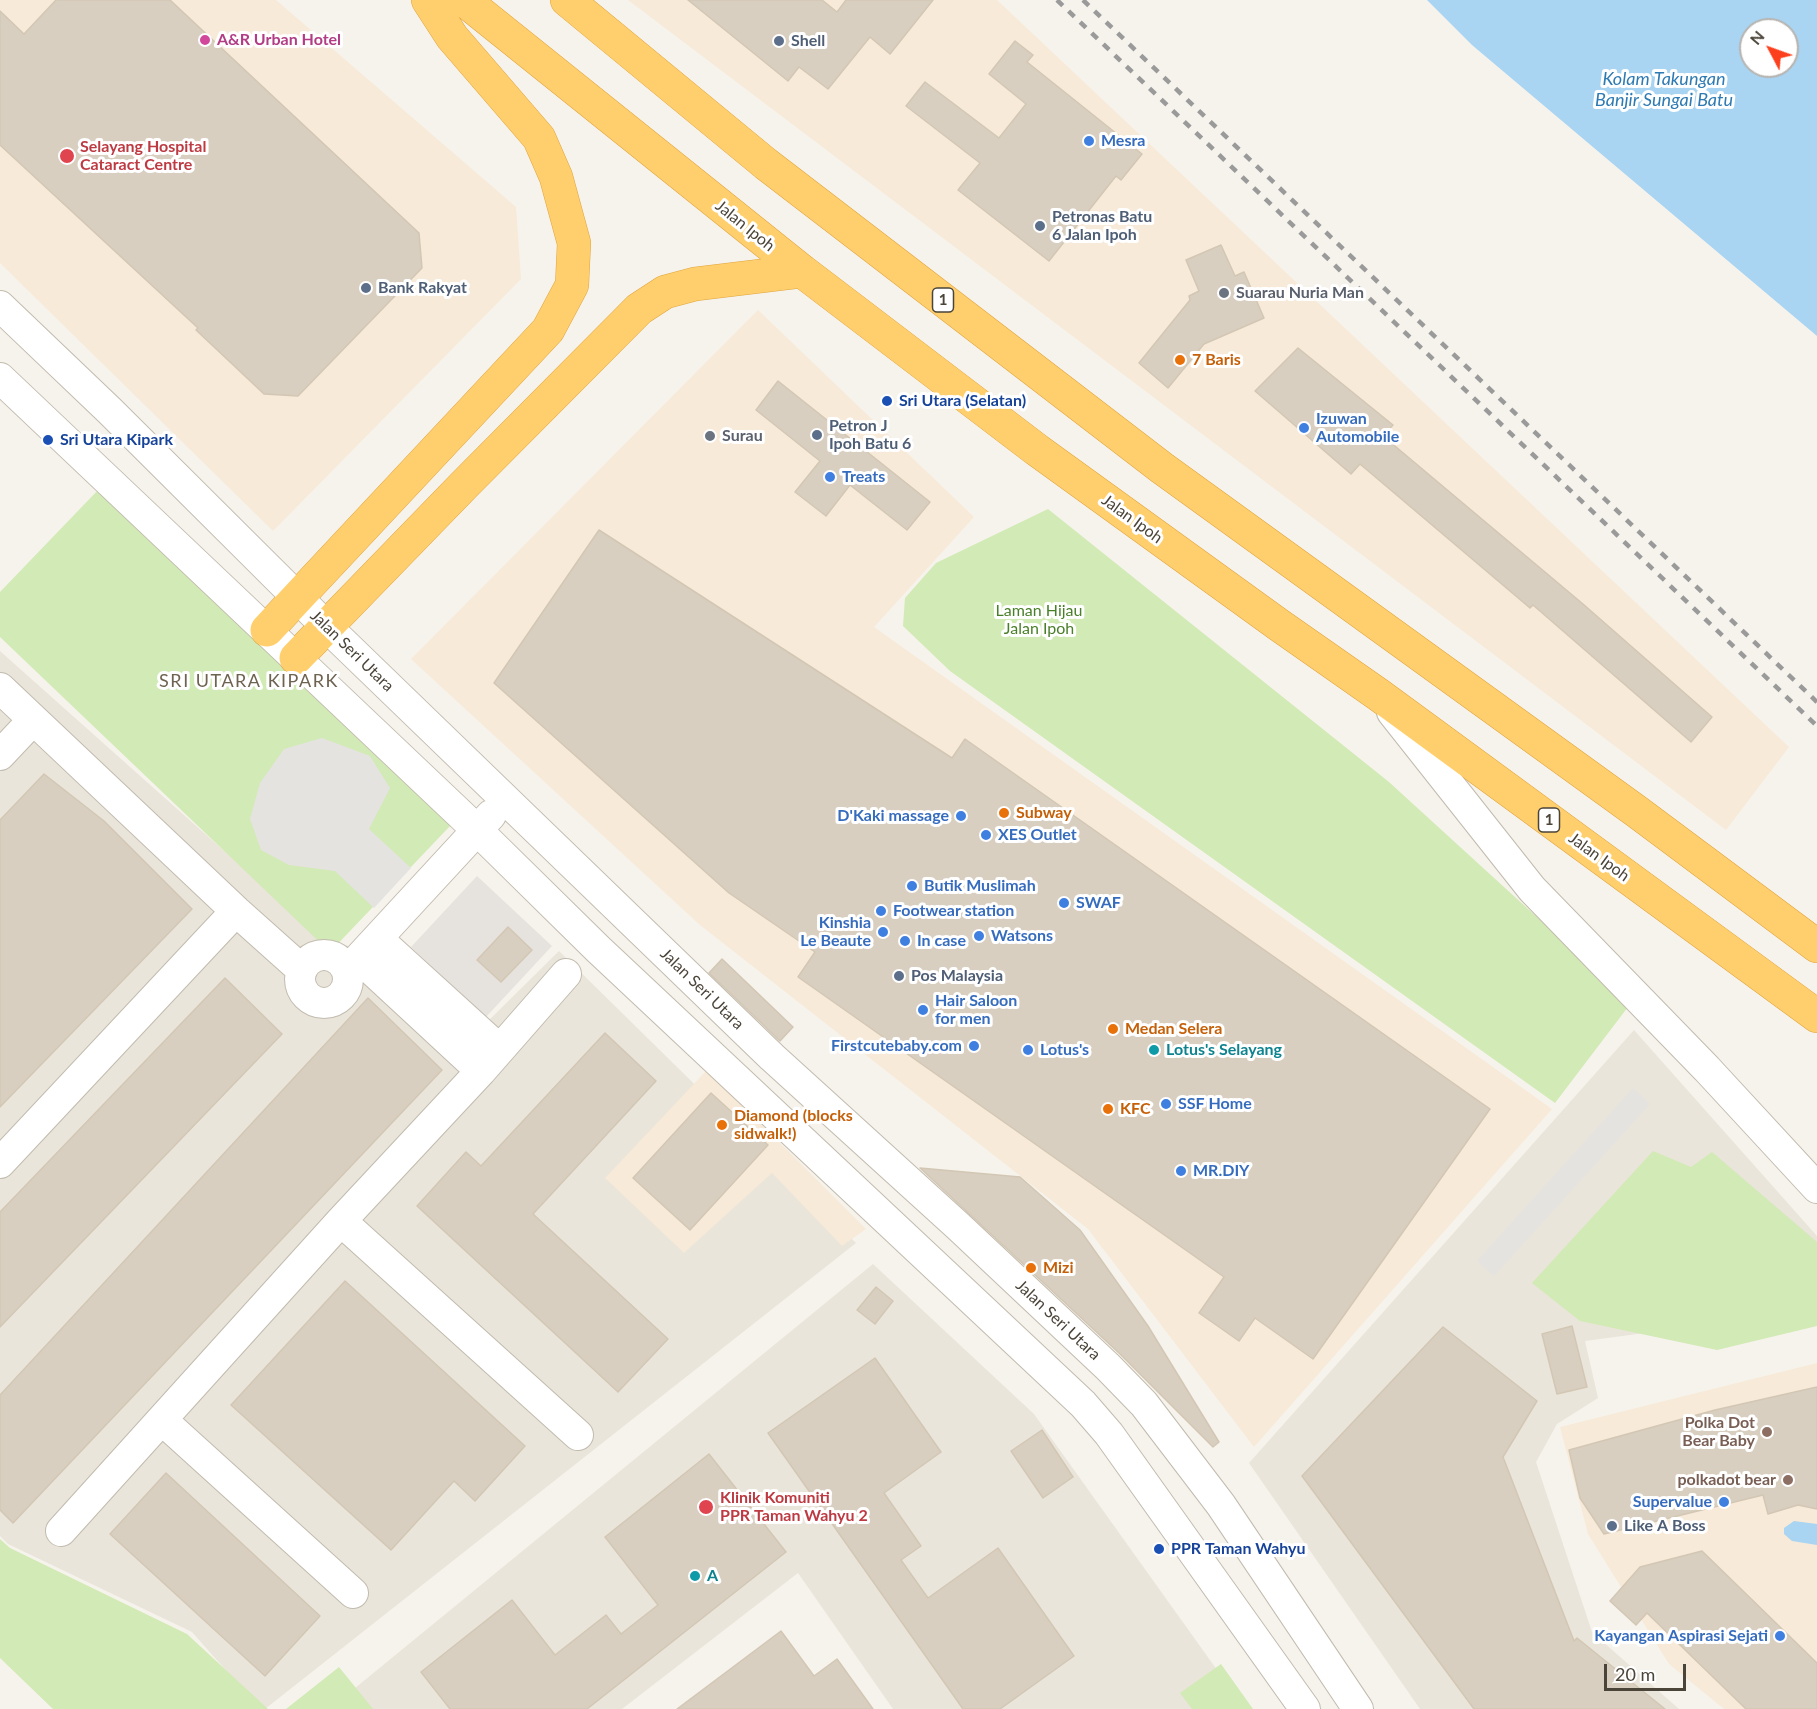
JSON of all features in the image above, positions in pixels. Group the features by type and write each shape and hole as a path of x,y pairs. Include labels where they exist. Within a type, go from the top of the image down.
{"highway":[{"path":"267,630 548,330 572,285 573,243 556,177 539,138 452,37 428,0"},
{"name":"Jalan Ipoh","path":"464,0 802,271 1036,450 1279,626 1379,695 1817,1017"},
{"name":"1","path":"567,0 766,164 1162,468 1636,811 1817,946"},
{"path":"296,658 464,484 639,309 665,292 694,284 802,271"}],"street":[{"name":"Jalan Seri Utara","path":"0,306 110,411 298,599 772,1057 1108,1366 1144,1404 1221,1505 1358,1709"},
{"path":"0,378 477,830 606,957 1083,1404 1109,1434 1305,1709"},
{"path":"0,688 236,911 302,970"},
{"path":"1379,695 1532,889 1707,1069 1817,1188"},
{"path":"0,755 33,720"},
{"path":"362,956 340,961 330,956 319,955 309,960 302,970 300,981 304,992 312,1000 324,1003 335,1001 344,993 362,956 505,799"},
{"path":"0,1162 236,911"},
{"path":"362,956 490,1060"},
{"path":"61,1531 566,974"},
{"path":"341,1221 578,1435"},
{"path":"162,1420 353,1593"}],"shaded area":[{"path":"0,0 276,0 516,207 521,279 273,531 0,263"},
{"path":"628,0 997,0 1789,747 1726,830"},
{"path":"758,310 974,517 874,627 1552,1109 1254,1447 1088,1229 700,925 411,659"},
{"path":"0,651 406,1013 483,1026 559,951 856,1243 265,1709 260,1709 192,1632 8,1544 0,1536"},
{"path":"322,738 370,756 390,788 369,829 411,868 374,908 335,871 289,865 261,850 250,819 260,783 284,749"},
{"path":"477,876 552,946 486,1017 411,947"},
{"path":"1634,1030 1817,1236 1817,1310 1585,1341 1598,1398 1557,1424 1536,1462 1592,1632 1679,1709 1420,1709 1249,1463"},
{"path":"707,1070 866,1229 842,1246 772,1173 684,1253 605,1178"},
{"path":"1633,1088 1650,1104 1494,1276 1477,1261"},
{"name":"PPR Taman Wahyu","path":"873,1264 1034,1414 1245,1709 893,1709 798,1573 622,1709 343,1709 338,1702"},
{"path":"1817,1363 1817,1709 1724,1709 1669,1664 1588,1534 1560,1427"}],"green space":[{"path":"99,489 451,825 330,952 0,637 0,592"},
{"name":"Laman Hijau Jalan Ipoh","path":"1048,509 1389,782 1631,1003 1555,1103 950,671 903,626 905,598 936,563"},
{"path":"1653,1151 1691,1167 1712,1152 1817,1242 1817,1326 1717,1350 1580,1321 1532,1283"},
{"path":"0,1539 10,1548 187,1634 268,1709 53,1709 0,1658"},
{"path":"1221,1664 1253,1709 1192,1709 1180,1693"},
{"path":"339,1667 373,1709 286,1709"}],"water":[{"name":"Kolam Takungan Banjir Sungai Batu","path":"1427,0 1817,0 1817,336 1472,45"},
{"path":"1794,1521 1817,1524 1817,1545 1792,1541 1784,1534 1784,1528"}],"building":[{"path":"56,0 170,0 419,233 422,268 298,396 264,394 196,330 198,328 0,145 0,11 24,34"},
{"path":"688,0 822,0 837,12 846,0 933,0 890,54 870,37 828,89 799,67 788,81"},
{"path":"1015,41 1033,55 1027,62 1142,154 1121,180 1116,176 1049,261 958,190 980,163 906,106 925,82 999,138 1026,104 989,74"},
{"name":"Suarau Nuria Man","path":"1221,245 1235,276 1244,272 1264,318 1204,344 1168,388 1139,363 1190,300 1189,296 1199,291 1186,260"},
{"path":"1298,348 1393,425 1383,436 1583,604 1712,717 1691,742 1533,605 1530,608 1360,464 1351,474 1255,391"},
{"name":"Petron J Ipoh Batu 6","path":"778,381 930,502 907,530 850,485 826,516 795,492 820,461 756,410"},
{"name":"Lotus's Selayang","path":"599,530 952,758 965,739 1490,1109 1313,1359 1255,1318 1239,1341 1199,1313 1224,1277 798,977 815,952 729,893 494,683"},
{"path":"44,774 104,821 192,909 0,1107 0,820"},
{"path":"508,927 532,950 501,982 477,960"},
{"path":"722,959 793,1027 780,1041 709,973"},
{"path":"225,978 282,1034 0,1327 0,1212"},
{"path":"368,998 442,1070 13,1523 0,1510 0,1395"},
{"path":"605,1033 656,1081 533,1214 668,1339 618,1392 417,1206 466,1152 481,1166"},
{"path":"711,1093 768,1145 690,1230 633,1178"},
{"path":"920,1168 1020,1177 1080,1230 1148,1326 1219,1442 1213,1447 1120,1354"},
{"path":"345,1281 525,1446 475,1501 454,1481 391,1550 231,1405"},
{"path":"876,1287 893,1301 875,1324 857,1310"},
{"path":"1572,1326 1587,1387 1557,1394 1542,1334"},
{"path":"1443,1327 1537,1401 1503,1457 1574,1641 1577,1638 1665,1709 1474,1709 1302,1476"},
{"path":"875,1358 941,1452 884,1493 921,1546 901,1560 928,1598 998,1548 1074,1656 1000,1709 963,1709 768,1433"},
{"path":"1817,1387 1817,1509 1798,1505 1768,1514 1763,1495 1604,1534 1580,1498 1569,1450 1715,1410"},
{"path":"1042,1430 1073,1477 1043,1498 1011,1451"},
{"name":"A","path":"709,1454 786,1552 587,1709 450,1709 421,1672 512,1600 555,1655 606,1615 621,1634 658,1605 605,1537"},
{"path":"166,1473 320,1616 265,1676 110,1534"},
{"path":"1702,1551 1817,1663 1817,1709 1746,1709 1647,1613 1636,1625 1610,1601 1640,1567"},
{"path":"781,1631 814,1676 837,1659 873,1709 677,1709"}],"railway":[{"path":"1057,0 1817,726"},
{"path":"1083,0 1817,702"}],"place":[{"name":"A&R Urban Hotel","path":"205,40"},
{"name":"Shell","path":"779,41"},
{"name":"Mesra","path":"1089,141"},
{"name":"Selayang Hospital Cataract Centre","path":"67,156"},
{"name":"Petronas Batu 6 Jalan Ipoh","path":"1040,226"},
{"name":"Bank Rakyat","path":"366,288"},
{"name":"Suarau Nuria Man","path":"1224,293"},
{"name":"7 Baris","path":"1180,360"},
{"name":"Sri Utara (Selatan)","path":"887,401"},
{"name":"Izuwan Automobile","path":"1304,428"},
{"name":"Petron J Ipoh Batu 6","path":"817,435"},
{"name":"Surau","path":"710,436"},
{"name":"Sri Utara Kipark","path":"48,440"},
{"name":"Treats","path":"830,477"},
{"name":"Subway","path":"1004,813"},
{"name":"D'Kaki massage","path":"961,816"},
{"name":"XES Outlet","path":"986,835"},
{"name":"Butik Muslimah","path":"912,886"},
{"name":"SWAF","path":"1064,903"},
{"name":"Footwear station","path":"881,911"},
{"name":"Kinshia Le Beaute","path":"883,932"},
{"name":"Watsons","path":"979,936"},
{"name":"In case","path":"905,941"},
{"name":"Pos Malaysia","path":"899,976"},
{"name":"Hair Saloon for men","path":"923,1010"},
{"name":"Medan Selera","path":"1113,1029"},
{"name":"Firstcutebaby.com","path":"974,1046"},
{"name":"Lotus's","path":"1028,1050"},
{"name":"Lotus's Selayang","path":"1154,1050"},
{"name":"SSF Home","path":"1166,1104"},
{"name":"KFC","path":"1108,1109"},
{"name":"Diamond (blocks sidwalk!)","path":"722,1125"},
{"name":"MR.DIY","path":"1181,1171"},
{"name":"Mizi","path":"1031,1268"},
{"name":"Polka Dot Bear Baby","path":"1767,1432"},
{"name":"polkadot bear","path":"1788,1480"},
{"name":"Supervalue","path":"1724,1502"},
{"name":"Klinik Komuniti PPR Taman Wahyu 2","path":"706,1507"},
{"name":"Like A Boss","path":"1612,1526"},
{"name":"PPR Taman Wahyu","path":"1159,1549"},
{"name":"A","path":"695,1576"},
{"name":"Kayangan Aspirasi Sejati","path":"1780,1636"}],"district":[{"name":"SRI UTARA KIPARK","path":"249,681"}]}
